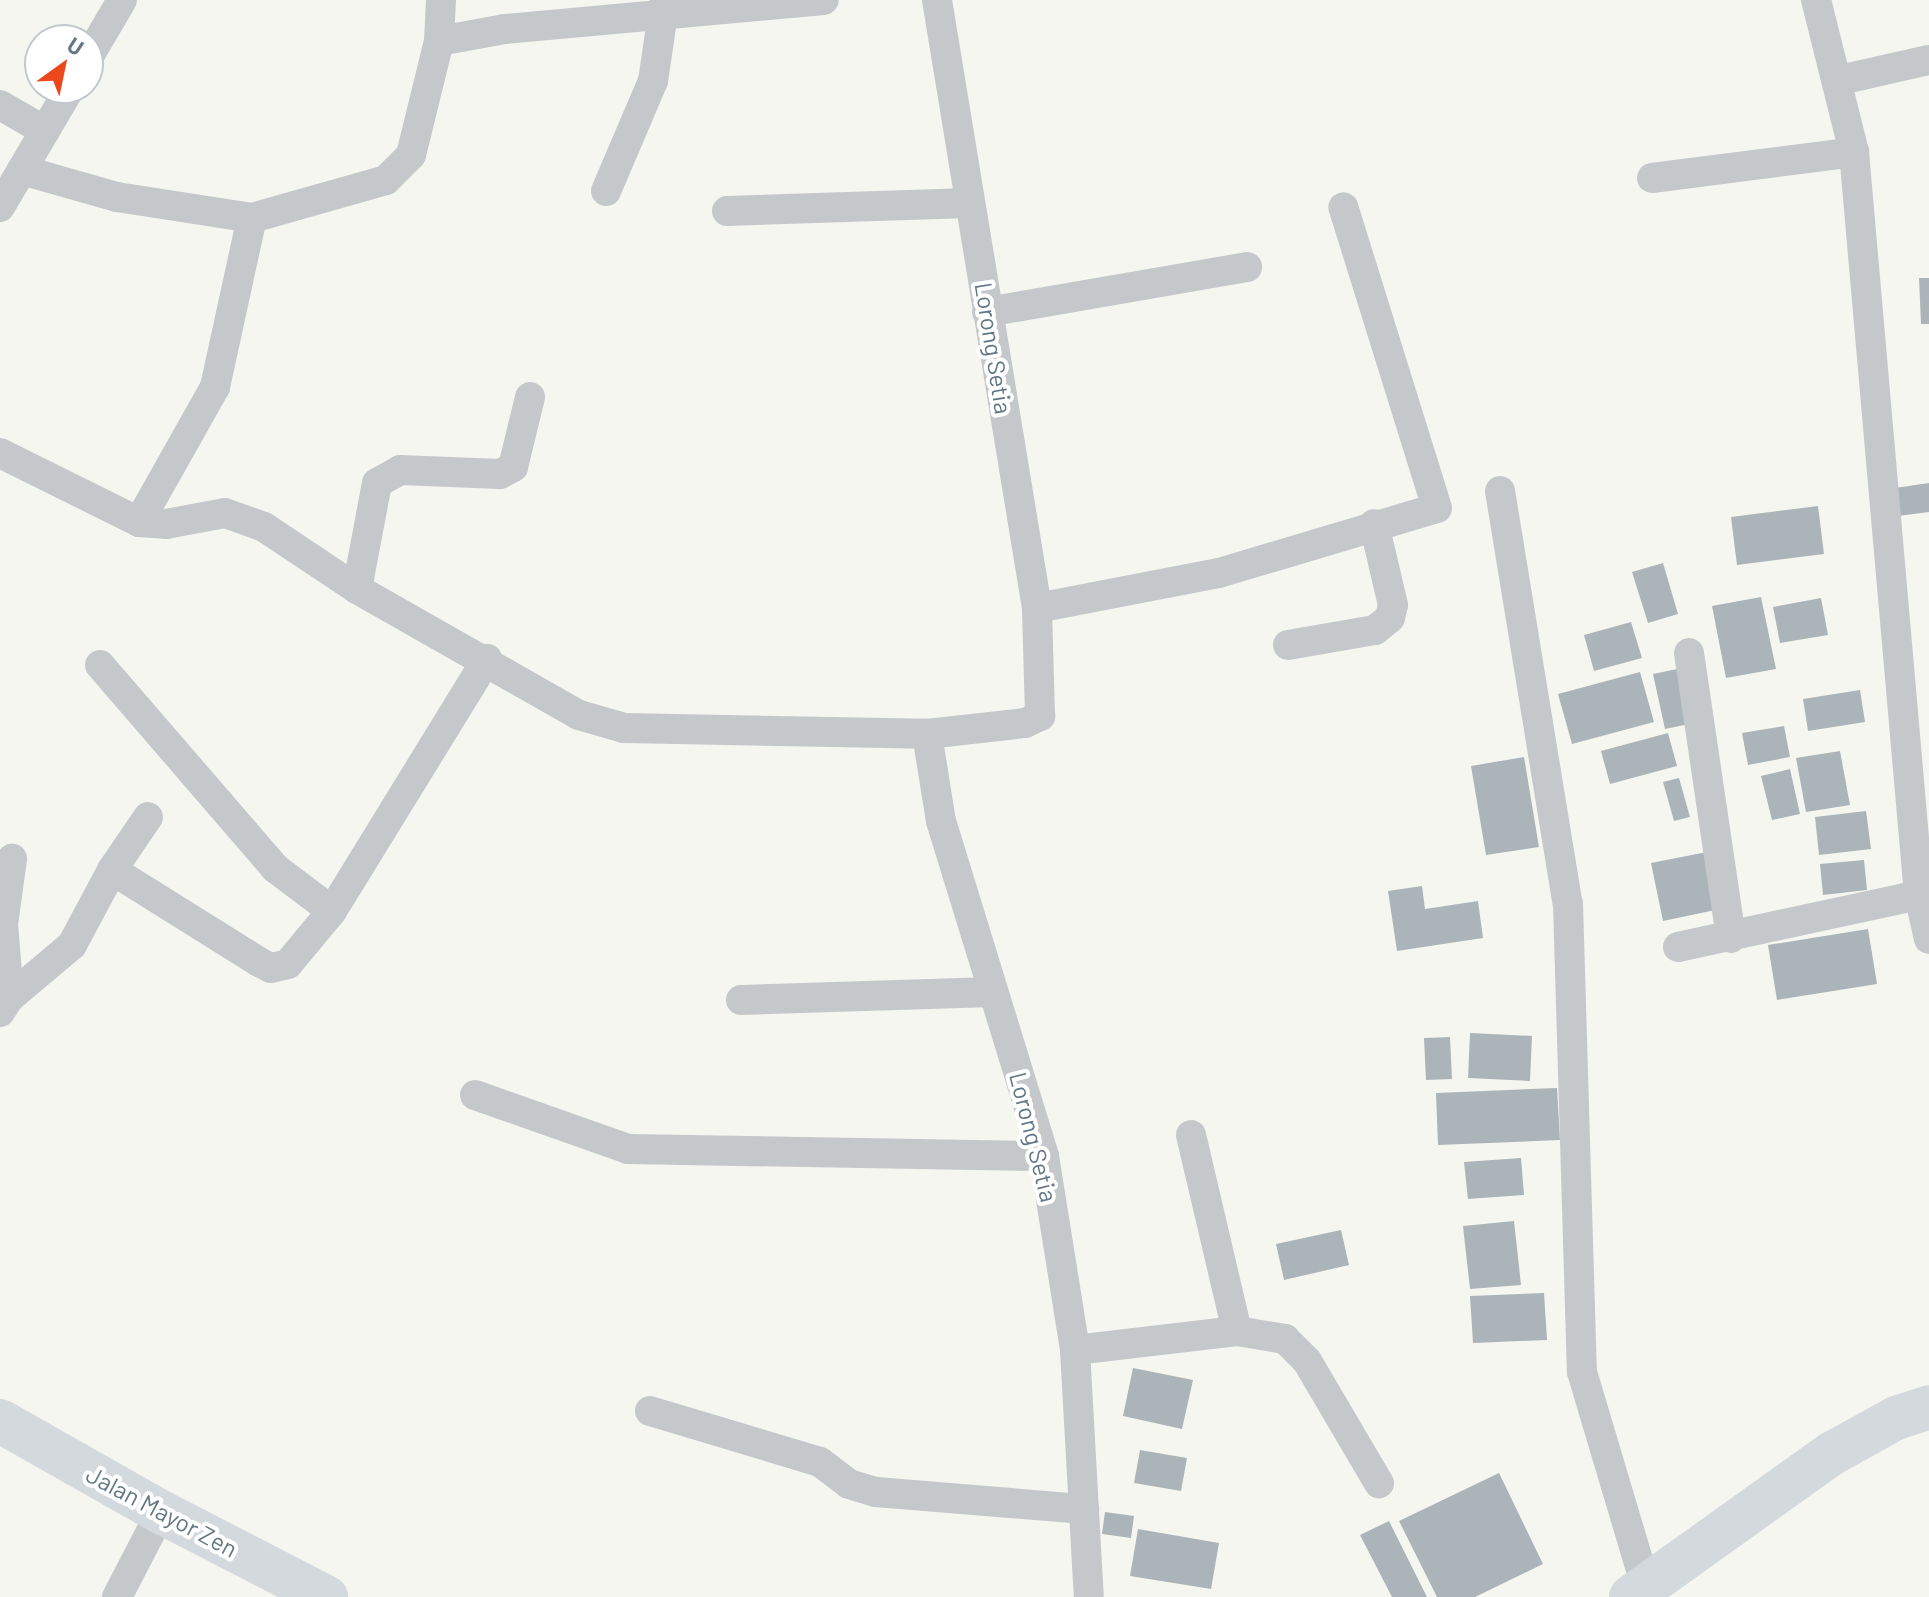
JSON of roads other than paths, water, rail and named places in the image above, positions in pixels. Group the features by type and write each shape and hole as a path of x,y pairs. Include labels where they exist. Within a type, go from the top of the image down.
{"street":[{"path":"104,31 122,0"},
{"path":"22,170 117,197 252,218 386,180 411,155 439,41 441,0"},
{"path":"439,41 664,7 824,0"},
{"name":"Lorong Setia","path":"937,0 1037,608 1043,697 1040,716 1025,723 927,734 941,821 1044,1156 1075,1350 1089,1597"},
{"path":"1816,0 1840,80 1854,152 1919,895 1929,939"},
{"path":"606,191 653,81 664,7"},
{"path":"1840,80 1929,60"},
{"path":"0,207 61,104"},
{"path":"0,105 45,131"},
{"path":"1652,178 1854,152"},
{"path":"727,211 970,203"},
{"path":"1037,608 1219,573 1374,524 1437,508 1343,207"},
{"path":"139,522 215,387 252,218"},
{"path":"987,312 1247,267"},
{"path":"357,589 377,483 400,470 500,474 513,467 530,397"},
{"path":"0,453 139,522 166,524 225,513 264,527 357,589 487,659 579,715 624,728 927,734"},
{"path":"1500,491 1568,904 1582,1372 1639,1592 1831,1454 1896,1418 1929,1407"},
{"path":"1288,645 1375,630 1390,618 1393,605 1374,524"},
{"path":"1689,653 1731,938"},
{"path":"112,870 271,968 288,964 332,911 487,659"},
{"path":"100,665 275,868 332,911"},
{"path":"3,1006 72,945 112,870 148,817"},
{"path":"3,1006 3,924 12,859"},
{"path":"1678,947 1919,895"},
{"path":"741,1000 993,992"},
{"path":"475,1095 628,1149 1044,1156"},
{"path":"1191,1135 1237,1331"},
{"path":"1075,1350 1237,1331 1285,1339 1307,1361 1379,1483"},
{"path":"650,1411 820,1462 849,1484 876,1492 1084,1509"},
{"name":"Jalan Mayor Zen","path":"0,1421 161,1512 326,1597"},
{"path":"117,1597 161,1512"}]}
